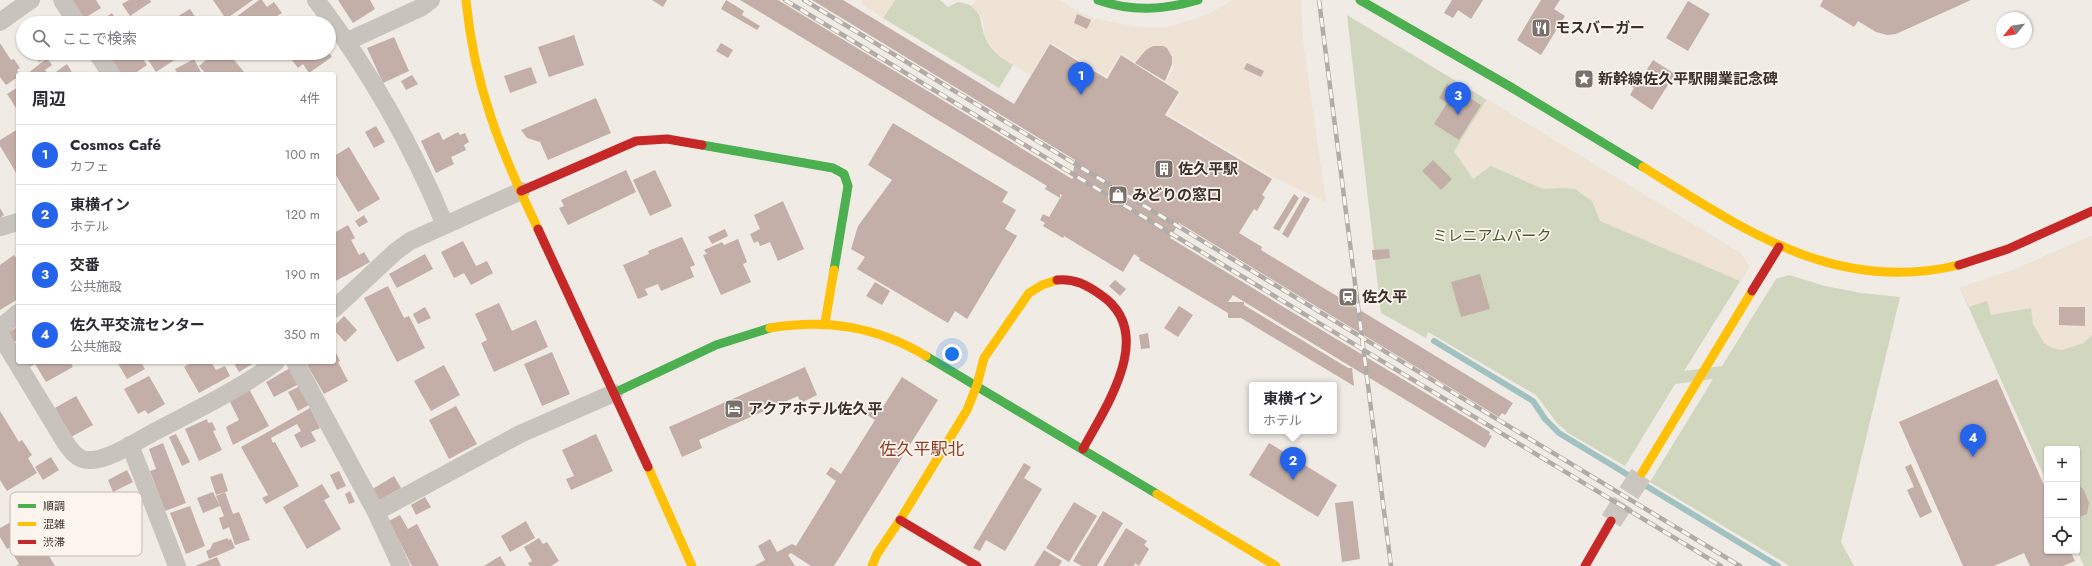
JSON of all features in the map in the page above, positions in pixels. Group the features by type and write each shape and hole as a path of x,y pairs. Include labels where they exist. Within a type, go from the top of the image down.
{"street":[{"path":"0,22 31,0"},
{"path":"62,0 72,16"},
{"path":"316,0 328,16"},
{"path":"348,41 422,6 431,0"},
{"path":"466,0 476,73 493,125 521,191 692,566"},
{"path":"1098,0 1114,6 1140,9 1171,7 1198,0"},
{"path":"1360,0 1540,104 1740,226 1779,247 1809,258 1885,272 1934,268 1977,260 2092,211"},
{"path":"336,26 348,41 405,138 427,181 445,225"},
{"path":"102,60 110,72"},
{"path":"336,307 395,252 410,241 619,147 650,139 667,139 833,168 844,174 848,186 825,323"},
{"path":"0,227 16,223"},
{"path":"1642,473 1779,247"},
{"path":"872,566 877,554 900,520 967,410 977,385 984,358 1029,293 1038,286 1057,280 1066,279 1080,281 1106,298 1117,308 1124,320 1127,341 1124,365 1119,379 1083,449"},
{"path":"0,328 16,315"},
{"path":"376,512 520,434 736,338 780,326 825,323 858,328 917,350 1275,566"},
{"path":"0,335 16,361"},
{"path":"18,364 65,442 78,457 92,460 130,445 255,377 273,364"},
{"path":"296,364 376,512 401,566"},
{"path":"130,445 177,566"},
{"path":"900,520 977,566"},
{"path":"1585,566 1611,521"}],"green space":[{"path":"895,0 940,0 948,7 958,2 973,7 979,15 990,47 1013,65 999,88 883,18"},
{"name":"ミレニアムパーク","path":"1347,15 1740,253 1749,267 1684,371 1722,366 1776,279 1789,275 1825,286 1861,293 1900,297 1841,542 1854,566 1790,566 1650,482 1713,379 1675,384 1625,466 1568,433 1557,423 1536,395 1428,332 1426,338 1381,313"},
{"path":"2092,236 2092,566 2084,566 2078,554 2080,554 2080,446 2044,446 2044,476 1960,288 2009,272"}],"shaded area":[{"path":"863,0 895,0 883,18 861,4"},
{"path":"977,0 1059,0 1075,10 1096,19 1139,27 1167,27 1198,18 1233,0 1301,0 1303,42 1326,202 1273,177 1168,114 1181,92 1165,82 1174,68 1170,55 1141,66 1121,53 1106,76 1050,42 1031,75 1000,57 986,39 982,17 971,6"},
{"path":"1487,99 1740,253 1749,267 1740,281 1600,221 1592,201 1575,189 1543,189 1491,166 1473,179 1454,151"},
{"path":"2092,236 2092,335 2084,343 2062,350 2052,348 2044,343 2033,324 2031,308 1991,315 1987,301 1969,307 1960,288 2009,272"}],"building":[{"path":"72,0 96,0 101,8 88,16 81,16"},
{"path":"129,0 150,0 151,2 130,16 122,4"},
{"path":"213,0 253,0 230,16 224,16"},
{"path":"259,0 262,0 267,7 274,2 282,13 277,16 237,16"},
{"path":"338,0 370,0 375,9 353,23"},
{"path":"652,0 667,0 663,7"},
{"path":"726,0 744,11 742,15 760,26 757,30 721,9"},
{"path":"740,0 778,0 1072,179 1075,175 1073,174 1075,160 812,0 843,0 1014,104 1050,44 1107,79 1121,55 1179,92 1165,115 1272,179 1262,195 1265,197 1257,211 1254,209 1239,233 1262,247 1261,250 1513,403 1505,415 1502,413 1499,417 1179,223 1170,238 1490,432 1489,435 1492,436 1485,448 1233,295 1228,302 1244,302 1244,305 1348,368 1352,368 1354,386 1241,318 1228,318 1228,313 1139,260 1140,258 1134,254 1123,272 1064,236 1063,238 1043,226 1045,223 1040,220 1043,214 1049,217 1062,195 1060,194 1060,198 1045,189 1047,186"},
{"path":"1452,0 1483,0 1471,19 1458,10 1453,18 1444,13"},
{"name":"モスバーガー","path":"1541,0 1560,0 1554,9 1565,16 1541,55 1517,40"},
{"path":"1823,0 1971,0 1896,34 1887,35 1876,32 1858,21 1854,27 1820,6"},
{"path":"1688,1 1710,14 1688,51 1666,38"},
{"path":"190,9 194,16 178,16"},
{"path":"1077,14 1091,20 1087,29 1074,23"},
{"path":"574,35 584,65 549,77 538,47"},
{"path":"394,37 409,71 383,83 367,48"},
{"path":"0,43 11,60 14,59 20,68 17,70 18,72 16,72 16,78 6,85 0,77"},
{"path":"721,43 733,50 728,58 716,51"},
{"path":"1153,46 1163,46 1167,48 1172,57 1172,64 1165,81 1135,63 1146,50"},
{"path":"44,60 48,60 52,65 45,70 46,72 30,72"},
{"path":"112,60 144,60 147,65 137,72 120,72"},
{"path":"148,60 174,60 156,72"},
{"path":"195,60 201,72 177,72 175,69"},
{"path":"206,60 234,60 244,72 204,72 199,66"},
{"path":"292,60 328,60 310,72 308,72 303,64 298,68"},
{"path":"1653,60 1675,74 1652,110 1630,95 1634,88 1628,85 1634,75 1641,79"},
{"path":"1247,63 1264,71 1261,77 1244,69"},
{"path":"67,64 72,72 56,72"},
{"path":"531,67 537,83 510,93 504,76"},
{"path":"412,75 418,84 406,90 401,81"},
{"path":"1447,84 1481,105 1459,140 1434,124 1447,103 1439,98"},
{"path":"16,88 16,108 7,94"},
{"path":"596,98 611,133 548,160 540,142 527,138 521,130"},
{"path":"893,123 1008,192 1002,202 1016,210 1005,229 1017,236 967,319 955,311 948,323 857,269 865,257 851,249 858,226 892,180 868,165"},
{"path":"376,126 385,142 374,148 365,132"},
{"path":"16,130 16,173 0,146 0,140"},
{"path":"439,132 443,140 458,132 460,135 465,133 469,142 464,145 466,150 451,157 454,164 436,173 421,141"},
{"path":"349,147 380,199 358,212 336,175 336,155"},
{"path":"1433,160 1452,179 1441,190 1422,171"},
{"path":"626,170 636,192 568,225 559,208 564,206 561,200"},
{"path":"655,170 672,206 650,216 633,180"},
{"path":"1294,194 1299,198 1279,231 1273,228"},
{"path":"1304,196 1310,199 1288,238 1282,234"},
{"path":"783,201 804,249 778,261 770,242 760,246 758,241 754,243 750,234 760,229 754,215"},
{"path":"0,208 4,215 0,218"},
{"path":"364,215 368,222 359,227 355,221"},
{"path":"348,225 355,238 351,240 359,255 364,252 370,262 336,281 336,255 336,232"},
{"path":"725,229 728,236 712,244 708,237"},
{"path":"682,237 695,265 690,267 694,277 661,291 658,284 645,289 648,295 638,299 623,265 649,254 648,251"},
{"path":"738,239 747,262 743,264 751,282 721,295 703,255 707,254 704,250 722,242 724,245"},
{"path":"463,241 476,266 487,261 493,273 471,285 464,273 454,278 441,252"},
{"path":"1389,249 1390,258 1373,260 1372,250"},
{"path":"425,254 433,269 397,288 389,274"},
{"path":"14,255 16,258 16,300 0,310 0,265"},
{"path":"1480,274 1490,309 1461,317 1451,282"},
{"path":"1115,280 1126,289 1120,296 1109,286"},
{"path":"875,282 890,291 882,305 866,296"},
{"path":"388,286 404,318 409,316 425,348 397,362 364,298"},
{"path":"499,303 512,331 536,320 548,347 494,372 481,343 487,340 475,314"},
{"path":"1179,306 1193,315 1178,337 1164,328"},
{"path":"425,307 431,318 418,324 413,314"},
{"path":"2059,307 2085,307 2085,326 2059,325"},
{"path":"344,316 357,330 345,342 336,332 336,324"},
{"path":"16,328 16,341 14,342 9,332"},
{"path":"1148,333 1150,348 1141,349 1139,335"},
{"path":"552,352 570,394 542,406 524,364"},
{"path":"336,353 340,361 338,362 348,381 324,394 307,365 336,364"},
{"path":"26,364 35,364 28,368"},
{"path":"35,364 71,364 73,367 46,382"},
{"path":"118,364 142,364 145,369 127,379"},
{"path":"189,364 212,364 216,370 225,366 230,376 199,393 184,367"},
{"path":"234,364 253,364 239,372"},
{"path":"444,365 460,395 431,411 414,381"},
{"path":"805,367 817,395 801,403 798,396 699,440 702,448 682,457 669,427"},
{"path":"290,368 299,384 274,397 266,382"},
{"path":"149,376 165,404 148,414 145,410 138,414 124,389"},
{"path":"902,377 938,400 834,566 811,566 791,553 788,555 795,566 754,566 765,560 758,546 770,539 777,552 792,544 796,546 836,481 826,474 831,467 841,474 875,420 864,413 870,403 881,410"},
{"path":"1997,379 2044,485 2044,554 2072,554 2075,561 2063,566 2030,566 2024,553 1994,566 1963,566 1899,422"},
{"path":"300,386 309,405 298,411 288,392"},
{"path":"249,389 269,426 233,445 226,427 239,420 229,400"},
{"path":"76,396 93,425 71,437 55,408"},
{"path":"456,406 477,444 449,459 429,420"},
{"path":"310,408 320,428 311,432 316,441 301,448 294,435 301,431 297,424 271,438 273,443 275,442 299,486 266,504 262,498 268,495 241,447"},
{"path":"0,411 19,442 22,440 32,455 28,458 37,473 7,491 0,480"},
{"path":"207,419 208,423 212,422 216,430 213,431 222,450 199,461 185,429"},
{"path":"176,434 190,462 182,466 169,437"},
{"path":"596,434 613,471 571,490 566,479 574,476 562,450"},
{"path":"163,443 186,503 165,511 150,471 156,469 149,449"},
{"path":"1269,443 1337,485 1318,517 1249,475"},
{"path":"51,457 59,470 43,480 35,467"},
{"path":"1024,463 1031,467 1024,478 1042,489 1005,551 986,540 980,551 973,548"},
{"path":"1911,464 1932,512 1920,518 1907,490 1914,487 1905,467"},
{"path":"127,470 133,482 113,492 108,480"},
{"path":"339,471 346,486 337,490 330,475"},
{"path":"222,473 228,491 216,495 210,477"},
{"path":"394,476 401,488 378,501 371,490"},
{"path":"322,484 330,497 324,500 341,529 307,549 283,507"},
{"path":"2080,486 2084,490 2089,503 2087,514 2080,517"},
{"path":"350,491 355,502 349,504 345,494"},
{"path":"213,492 220,506 203,513 197,498"},
{"path":"225,492 233,514 239,512 250,540 235,545 229,527 223,530 219,518 224,516 216,496"},
{"path":"425,497 431,507 416,515 411,505"},
{"path":"1353,501 1360,559 1342,562 1335,503"},
{"path":"1074,502 1097,516 1069,562 1046,548"},
{"path":"190,506 205,546 186,554 170,513"},
{"path":"1103,511 1123,523 1097,566 1082,566 1073,561"},
{"path":"400,515 408,529 417,524 439,566 412,566 389,521"},
{"path":"526,521 535,538 510,552 501,536"},
{"path":"10,523 10,547 7,549 0,537 0,528"},
{"path":"1126,528 1147,541 1144,545 1149,549 1139,566 1135,563 1134,566 1103,566"},
{"path":"228,538 228,540 231,539 235,548 209,559 206,551 210,549 213,543"},
{"path":"539,538 543,544 547,542 559,561 551,566 530,566 528,563 532,561 524,547"},
{"path":"1044,550 1062,561 1059,566 1034,566"},
{"path":"14,556 49,556 55,566 16,566 19,564"},
{"path":"500,556 506,566 484,566"},
{"path":"217,557 221,566 195,566"}],"waterway":[{"path":"1434,341 1533,401 1545,419 1559,433 1778,566"}],"tunnel":[{"path":"1611,521 1642,473"}],"railway":[{"path":"785,0 1721,566"},
{"path":"804,0 1740,566"},
{"path":"1319,0 1391,566"}],"traffic: fast":[{"path":"1098,0 1111,4 1136,8 1160,8 1198,0"},
{"path":"1360,0 1509,86 1643,167"},
{"path":"702,145 833,168 844,174 848,186 834,270"},
{"path":"614,393 716,345 770,328"},
{"path":"926,356 1157,494"}],"traffic: slow":[{"path":"466,0 475,61 491,118 512,173 538,229"},
{"path":"1643,167 1717,213 1754,233 1792,250 1831,264 1871,271 1914,272 1959,265"},
{"path":"825,323 834,270"},
{"path":"872,566 877,554 900,520 967,410 977,385 984,358 1029,293 1042,285 1057,280"},
{"path":"1642,473 1752,291"},
{"path":"770,328 811,324 850,327 888,338 926,356"},
{"path":"648,467 692,566"},
{"path":"1157,494 1276,566"}],"traffic: jam":[{"path":"521,191 636,141 667,139 702,145"},
{"path":"1959,265 2008,249 2092,211"},
{"path":"538,229 648,467"},
{"path":"1752,291 1779,247"},
{"path":"1057,280 1075,281 1091,288 1101,295 1117,311 1125,329 1126,349 1122,370 1114,391 1083,449"},
{"path":"900,520 977,566"},
{"path":"1585,566 1611,521"}],"place":[{"name":"モスバーガー","path":"1541,28"},
{"name":"新幹線佐久平駅開業記念碑","path":"1584,79"},
{"name":"Cosmos Café","path":"1081,95"},
{"name":"交番","path":"1458,115"},
{"name":"佐久平駅","path":"1164,169"},
{"name":"みどりの窓口","path":"1118,195"},
{"name":"佐久平","path":"1348,297"},
{"name":"アクアホテル佐久平","path":"734,409"},
{"name":"佐久平交流センター","path":"1973,457"},
{"name":"東横イン","path":"1293,480"}],"district":[{"name":"佐久平駅北","path":"922,449"}]}
